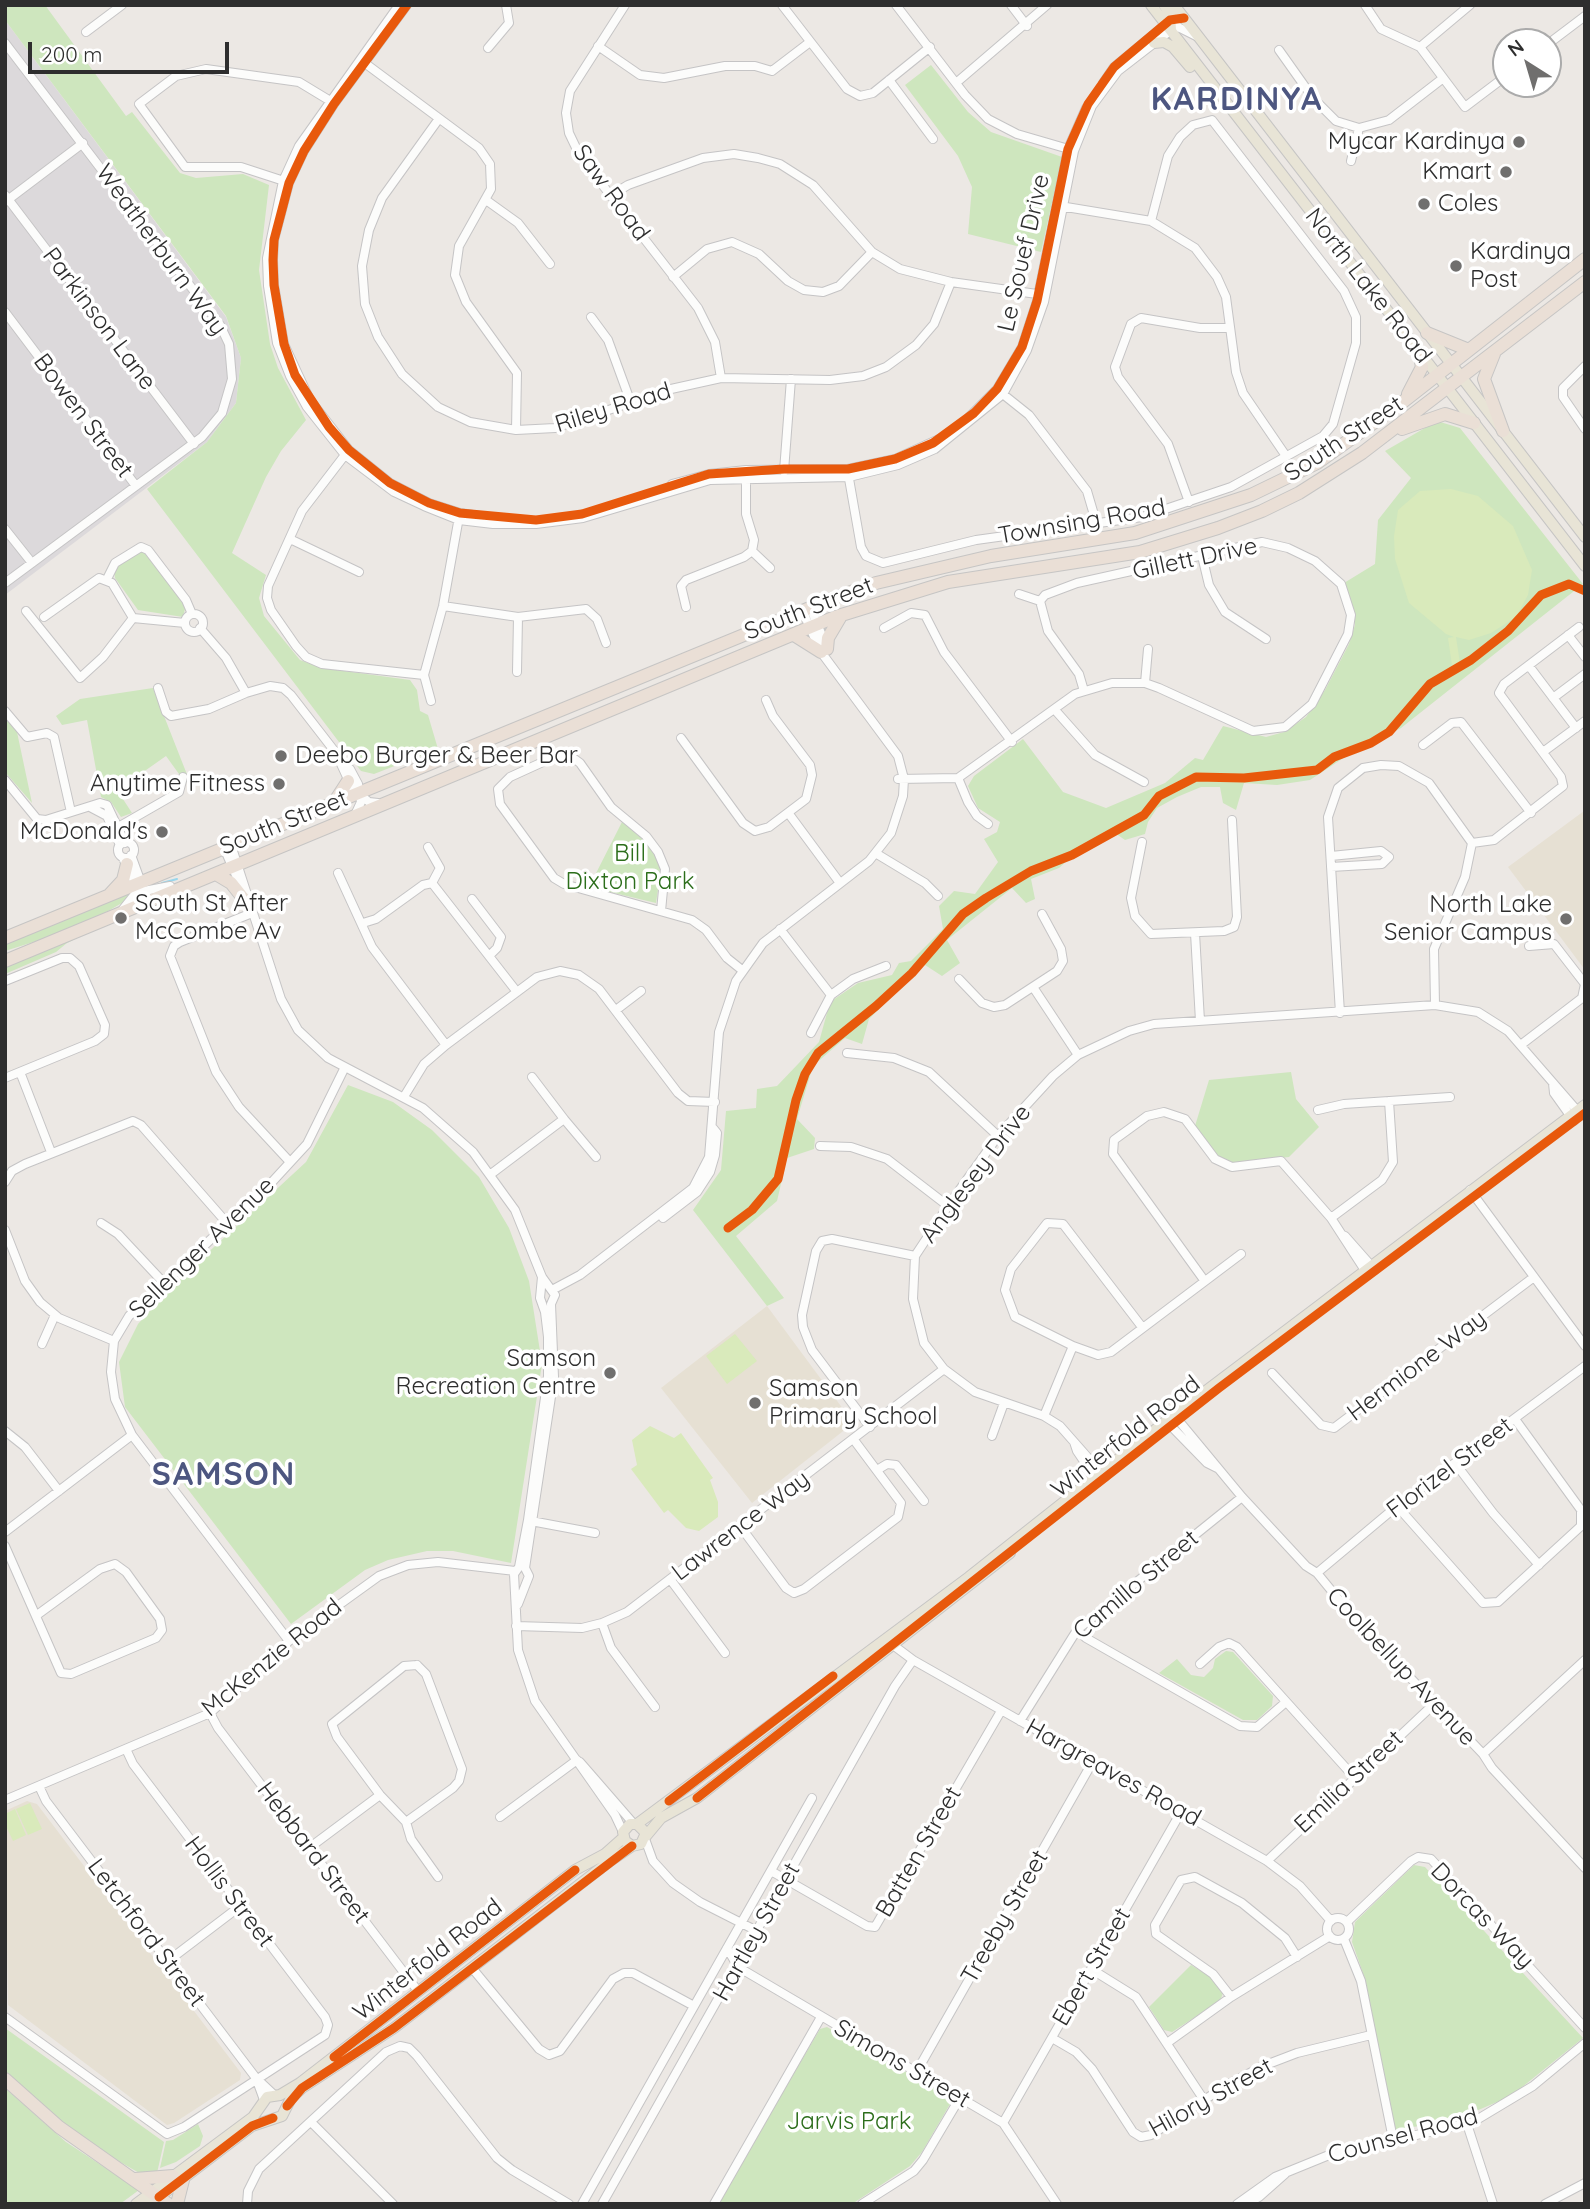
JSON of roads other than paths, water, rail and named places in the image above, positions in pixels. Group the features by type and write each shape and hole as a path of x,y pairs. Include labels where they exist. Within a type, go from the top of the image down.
{"highway":[{"name":"South Street","path":"5,938 806,608 876,583 991,556 1135,533 1214,510 1317,463 1404,401 1585,259"},
{"name":"South Street","path":"9,957 103,921 841,615 948,582 1107,558 1192,537 1262,511 1299,493 1380,440 1585,282"},
{"path":"1427,333 1469,350"},
{"path":"1496,350 1484,379 1503,431"},
{"path":"1404,401 1420,372 1419,352"},
{"path":"1380,440 1436,415 1445,414 1474,423"},
{"path":"794,635 826,654 828,638 841,615"},
{"path":"335,802 348,781"},
{"path":"107,897 123,880 127,859"},
{"path":"216,874 231,883 251,911"},
{"path":"5,2079 60,2127 135,2179 157,2199"},
{"path":"135,2179 178,2178 177,2204"}],"main road":[{"name":"North Lake Road","path":"1151,5 1585,566"},
{"path":"1164,5 1169,25"},
{"name":"North Lake Road","path":"1174,5 1585,537"},
{"path":"1154,43 1164,42 1173,47 1194,72 1216,89"},
{"name":"Winterfold Road","path":"178,2178 252,2126 282,2116 302,2088 362,2051 472,1968 661,1818 697,1798 888,1642 1172,1420 1579,1113"},
{"name":"Winterfold Road","path":"634,1839 635,1824 888,1642"},
{"path":"634,1839 643,1827 635,1824"},
{"name":"Winterfold Road","path":"136,2204 157,2199 270,2099 355,2040 575,1870 634,1839"},
{"path":"273,2118 265,2113 270,2099 287,2106"}],"street":[{"path":"86,32 122,5"},
{"path":"488,48 509,23 506,5"},
{"name":"Saw Road","path":"625,5 570,91 567,121 573,144 708,324 715,342 721,378"},
{"path":"782,5 847,89 860,96 873,93 930,47"},
{"path":"896,5 956,83 988,119 1017,134 1071,150"},
{"path":"1011,5 1027,26"},
{"path":"956,83 1027,26 1047,5"},
{"path":"1365,5 1381,29 1420,47 1465,107 1492,87"},
{"path":"1420,47 1470,5"},
{"name":"Le Souef Drive","path":"404,6 332,102 286,182 274,240 273,260 274,285 284,344 310,400 349,454 390,483 462,517 536,524 583,518 710,480 746,473 848,473 895,459 933,443 974,413 1000,391 1022,347 1041,298 1071,150 1088,104 1114,67 1169,25 1184,18"},
{"path":"1562,33 1585,16"},
{"path":"1169,25 1198,37"},
{"name":"Le Souef Drive","path":"1071,150 1092,106 1112,80 1154,43 1169,25"},
{"path":"598,47 640,75 664,78 725,66 755,66 772,71 810,41"},
{"name":"Weatherburn Way","path":"5,43 220,325 229,344 232,379 227,401 216,422 194,444 5,583"},
{"path":"1279,50 1313,98 1336,121 1359,128 1389,120 1442,79"},
{"path":"362,62 484,153 493,177 486,200 459,246 455,275 466,302 517,373 516,430"},
{"path":"286,182 241,167 185,167 139,104 176,76 206,69 299,82 332,102"},
{"path":"889,80 933,139"},
{"name":"Riley Road","path":"438,120 382,198 369,230 362,266 365,304 390,358 438,407 470,422 516,430 555,428 721,378 830,380 863,376 886,367 916,345 934,324 951,282"},
{"name":"Townsing Road","path":"848,473 861,547 866,556 883,563 976,540 1142,517 1231,487 1323,436 1333,424 1356,343 1356,317 1343,291 1212,120 1193,125 1180,137 1168,156 1151,221"},
{"path":"1351,161 1359,128"},
{"path":"6,199 83,143"},
{"path":"610,196 628,185 703,158 734,154 758,158 780,164 813,185 872,252 900,269 951,282 1041,298"},
{"name":"Parkinson Lane","path":"6,199 194,444"},
{"path":"486,200 518,223 550,264"},
{"path":"1061,206 1151,221 1195,248 1226,297 1236,372 1244,393 1286,456"},
{"path":"673,276 707,249 732,242 759,254 788,281 804,290 823,292 839,286 872,252"},
{"name":"Bowen Street","path":"5,312 136,486"},
{"path":"591,317 607,340 631,403"},
{"path":"1189,502 1168,444 1118,377 1115,367 1131,324 1141,318 1200,328 1230,328"},
{"path":"1585,366 1563,388 1563,397 1585,429"},
{"path":"784,473 791,379"},
{"path":"1000,391 1028,415 1087,491 1097,525"},
{"path":"349,454 302,511 268,586 267,598 271,610 306,657 321,664 424,675"},
{"path":"746,473 746,514 754,540 752,551"},
{"path":"431,701 424,675 443,606 462,517"},
{"path":"5,529 32,563"},
{"path":"290,539 359,572"},
{"name":"Gillett Drive","path":"958,778 1084,691 1112,683 1145,683 1253,731 1274,730 1300,717 1312,704 1348,634 1351,615 1341,584 1315,561 1288,548 1262,542 1077,583 1045,595 1040,601"},
{"path":"107,579 115,563 141,547 148,550 186,600 192,614 201,618 200,628 226,659 246,693"},
{"path":"752,551 770,568"},
{"path":"686,607 681,586 686,580 752,551"},
{"path":"1202,556 1209,585 1225,612 1266,639"},
{"path":"44,617 92,581 107,579"},
{"path":"107,579 133,618"},
{"path":"1019,594 1040,601 1048,631 1079,674 1084,691"},
{"path":"443,606 518,617 586,610 597,619 606,643"},
{"path":"548,1291 580,1275 693,1188 705,1170 713,1128 719,1032 725,1005 742,970 763,943 877,854 891,833 899,802 900,776 893,751 826,654 806,608"},
{"path":"26,611 80,678 103,657 133,618"},
{"path":"884,628 911,613 925,615 944,652 1012,742"},
{"path":"185,623 192,614"},
{"path":"517,672 518,617"},
{"path":"133,618 185,623 191,631 200,628"},
{"path":"1472,843 1494,841 1563,786 1561,777 1499,693 1504,684 1579,627"},
{"path":"1568,635 1585,657"},
{"path":"1145,683 1148,649"},
{"path":"1529,666 1576,728"},
{"path":"1553,698 1585,674"},
{"path":"158,688 166,712 171,716 209,709 270,686 286,690 342,764 348,781 358,792 374,804 394,801"},
{"path":"681,738 743,823 755,831 769,827 806,799 812,775 810,765 773,716 766,700"},
{"path":"1055,710 1095,755 1144,782"},
{"path":"5,711 27,737 47,733 54,737 71,812"},
{"path":"1543,752 1585,721"},
{"path":"1423,745 1452,723 1464,724 1531,813"},
{"path":"661,911 665,869 658,852 646,836 611,807 580,763 569,755 556,756 510,777 498,789 500,804 554,878 564,884 692,920 706,930 727,958 742,970"},
{"path":"342,764 350,769 358,784 360,807 352,818"},
{"path":"1340,1013 1328,817 1338,788 1363,768 1381,765 1399,766 1429,783 1472,843 1465,877 1434,949 1435,1005"},
{"path":"116,828 179,792 183,776"},
{"path":"900,776 958,778 973,809 988,824"},
{"path":"5,780 37,819 46,820 90,807 104,812 116,828 122,844 118,853 127,859 144,891 150,892 196,876 216,874"},
{"path":"789,814 840,883"},
{"path":"1142,842 1131,898 1135,916 1151,934 1195,933 1234,927 1237,917 1232,820"},
{"path":"122,844 132,846 127,859"},
{"path":"227,846 291,1020 312,1045 345,1067 405,1096 453,1131 491,1174 515,1210 548,1291 548,1376 531,1521 519,1574 516,1626 520,1661 531,1694 634,1839 653,1861 685,1892 757,1931"},
{"path":"428,847 440,868 432,883"},
{"path":"1331,856 1381,851 1389,857 1382,864 1331,867"},
{"path":"877,854 925,883 938,895"},
{"path":"338,873 372,947 446,1045"},
{"path":"103,921 131,901 138,883"},
{"path":"363,923 376,919 423,884 432,883"},
{"path":"432,883 517,992"},
{"path":"472,899 501,937 497,948 489,955"},
{"path":"251,911 180,942 174,946 170,956 216,1072 239,1107 290,1162"},
{"path":"959,979 982,1003 993,1007 1005,1005 1057,971 1063,961 1061,949 1042,914"},
{"path":"780,929 831,995"},
{"path":"1195,933 1200,1021"},
{"path":"1522,1044 1582,998 1585,984 1554,944 1529,946"},
{"path":"5,981 62,958 70,958 79,966 105,1025 104,1034 95,1041 5,1078"},
{"path":"811,1033 831,995 853,979 886,966"},
{"path":"405,1096 424,1064 446,1045 542,974 569,972 594,984 678,1093 688,1101 715,1102"},
{"path":"1033,987 1078,1055"},
{"path":"616,1010 641,991"},
{"name":"Anglesey Drive","path":"1100,1477 1060,1426 1044,1416 975,1392 944,1370 924,1343 913,1299 915,1256 948,1206 998,1136 1053,1076 1078,1055 1129,1031 1154,1024 1435,1005 1478,1012 1508,1031 1553,1083 1554,1093 1579,1113"},
{"path":"848,1052 894,1058 929,1072 998,1136"},
{"name":"Sellenger Avenue","path":"289,1641 132,1435 115,1399 111,1372 114,1341 130,1316 163,1282 307,1144 345,1067"},
{"path":"20,1072 51,1152"},
{"path":"532,1077 596,1157"},
{"path":"1318,1110 1344,1104 1450,1097"},
{"path":"1331,1218 1382,1180 1393,1163 1389,1101"},
{"path":"1204,1280 1113,1154 1114,1140 1147,1116 1164,1112 1185,1119 1215,1159 1232,1167 1281,1161 1331,1218 1370,1270"},
{"path":"491,1174 564,1119"},
{"path":"5,1182 12,1171 51,1152 133,1121 141,1125 226,1222"},
{"path":"550,1303 697,1192 715,1156 717,1133 713,1128"},
{"path":"820,1146 851,1147 887,1159 948,1206"},
{"path":"1472,1192 1585,1346"},
{"path":"1142,1327 1068,1228 1052,1222 1043,1227 1011,1269 1005,1290 1016,1317 1073,1346 1098,1355 1111,1352 1241,1254"},
{"path":"101,1223 118,1234 163,1282"},
{"path":"5,1230 25,1281 40,1302 55,1315 114,1341"},
{"path":"870,1427 812,1350 803,1327 802,1315 816,1251 822,1241 832,1239 915,1256"},
{"name":"Hermione Way","path":"1272,1373 1321,1425 1334,1428 1534,1277"},
{"path":"548,1291 550,1303"},
{"path":"42,1344 55,1315"},
{"path":"1044,1416 1073,1346"},
{"name":"Florizel Street","path":"1317,1573 1397,1506 1585,1366"},
{"name":"Lawrence Way","path":"516,1626 582,1628 602,1623 626,1612 944,1370"},
{"path":"992,1436 1004,1403"},
{"path":"1397,1506 1483,1603 1499,1602 1581,1526 1581,1510 1515,1419"},
{"name":"Coolbellup Avenue","path":"1172,1420 1307,1566 1317,1573 1332,1594 1483,1754 1492,1768 1585,1868"},
{"path":"5,1431 25,1447 59,1491"},
{"path":"5,1532 132,1435"},
{"path":"740,1526 786,1588 794,1593 802,1590 898,1517 901,1503 854,1440"},
{"path":"1455,1463 1493,1514 1539,1565"},
{"path":"877,1470 887,1464 896,1465 924,1501"},
{"name":"Camillo Street","path":"1020,1721 1077,1630 1242,1497"},
{"path":"531,1521 596,1533"},
{"path":"5,1546 61,1673 65,1674 156,1638 162,1630 160,1619 126,1572 115,1564 100,1569 37,1615"},
{"name":"McKenzie Road","path":"5,1800 210,1713 289,1641 365,1584 397,1568 438,1562 519,1574"},
{"path":"670,1579 726,1653"},
{"path":"602,1623 611,1648 655,1707"},
{"path":"1077,1630 1086,1638 1240,1726 1257,1727 1286,1702"},
{"name":"Hargreaves Road","path":"888,1642 912,1660 1267,1861 1300,1886 1331,1921"},
{"path":"1200,1664 1219,1647 1229,1643 1237,1647 1354,1777"},
{"name":"Hartley Street","path":"602,2204 912,1660"},
{"path":"1483,1754 1585,1660"},
{"path":"406,1822 453,1788 459,1781 462,1769 426,1674 417,1665 404,1666 332,1724 337,1737 380,1794 406,1822 411,1839 438,1877"},
{"name":"Emilia Street","path":"1267,1861 1434,1704"},
{"name":"Batten Street","path":"771,1871 867,1926 875,1927 1001,1711"},
{"name":"Hebbard Street","path":"210,1713 218,1728 418,1991"},
{"name":"Hollis Street","path":"126,1749 133,1764 328,2025 325,2035 256,2078"},
{"path":"500,1817 577,1760"},
{"path":"577,1760 635,1824"},
{"name":"Treeby Street","path":"917,2071 1093,1763"},
{"name":"Letchford Street","path":"39,1786 46,1801 270,2099"},
{"path":"309,1848 380,1794"},
{"name":"Hartley Street","path":"582,2204 812,1798"},
{"name":"Ebert Street","path":"1003,2123 1181,1812"},
{"name":"Dorcas Way","path":"1347,1922 1411,1861 1418,1857 1431,1859 1583,2024"},
{"path":"1231,1997 1213,1974 1156,1934 1155,1925 1181,1880 1195,1877 1242,1903 1285,1938 1297,1957"},
{"path":"168,1961 239,1907"},
{"path":"1344,1939 1336,1940 1330,1936 1327,1928 1331,1921 1339,1918 1347,1922 1349,1929 1344,1939 1361,1981 1389,2123 1386,2127 1391,2140"},
{"path":"1167,2043 1231,1997 1330,1936"},
{"name":"Simons Street","path":"727,1948 738,1967 1003,2123 1053,2202"},
{"path":"472,1968 539,2049 549,2055 559,2051 613,1979 624,1973 633,1973 694,2006"},
{"path":"1091,1969 1129,1990 1204,2100"},
{"path":"5,2017 163,2133 184,2127 256,2078"},
{"path":"714,2204 821,2017"},
{"name":"Hilory Street","path":"1052,2038 1084,2061 1133,2132 1142,2137 1151,2135 1239,2078 1297,2053 1371,2035"},
{"path":"355,2040 372,2065"},
{"name":"Counsel Road","path":"1246,2204 1260,2198 1285,2174 1329,2155 1468,2124 1524,2092 1585,2043"},
{"path":"247,2204 248,2191 259,2169 395,2046 409,2048 497,2158 512,2171 569,2204"},
{"path":"862,2204 914,2171 961,2096"},
{"path":"311,2122 393,2204"},
{"path":"1468,2124 1493,2204"},
{"path":"1545,2204 1585,2183"},
{"name":"Counsel Road","path":"1237,2204 1260,2198"}],"waterway":[{"path":"162,883 177,879"}],"place":[{"name":"Mycar Kardinya","path":"1519,142"},
{"name":"Kmart","path":"1506,172"},
{"name":"Coles","path":"1424,204"},
{"name":"Kardinya Post","path":"1456,266"},
{"name":"Deebo Burger & Beer Bar","path":"281,756"},
{"name":"Anytime Fitness","path":"279,784"},
{"name":"McDonald's","path":"162,832"},
{"name":"South St After McCombe Av","path":"121,918"},
{"name":"North Lake Senior Campus","path":"1566,919"},
{"name":"Samson Recreation Centre","path":"610,1373"},
{"name":"Samson Primary School","path":"755,1403"}],"district":[{"name":"KARDINYA","path":"1237,100"},
{"name":"SAMSON","path":"224,1475"}],"park label":[{"name":"Bill Dixton Park","path":"630,868"},
{"name":"Jarvis Park","path":"849,2122"}]}
